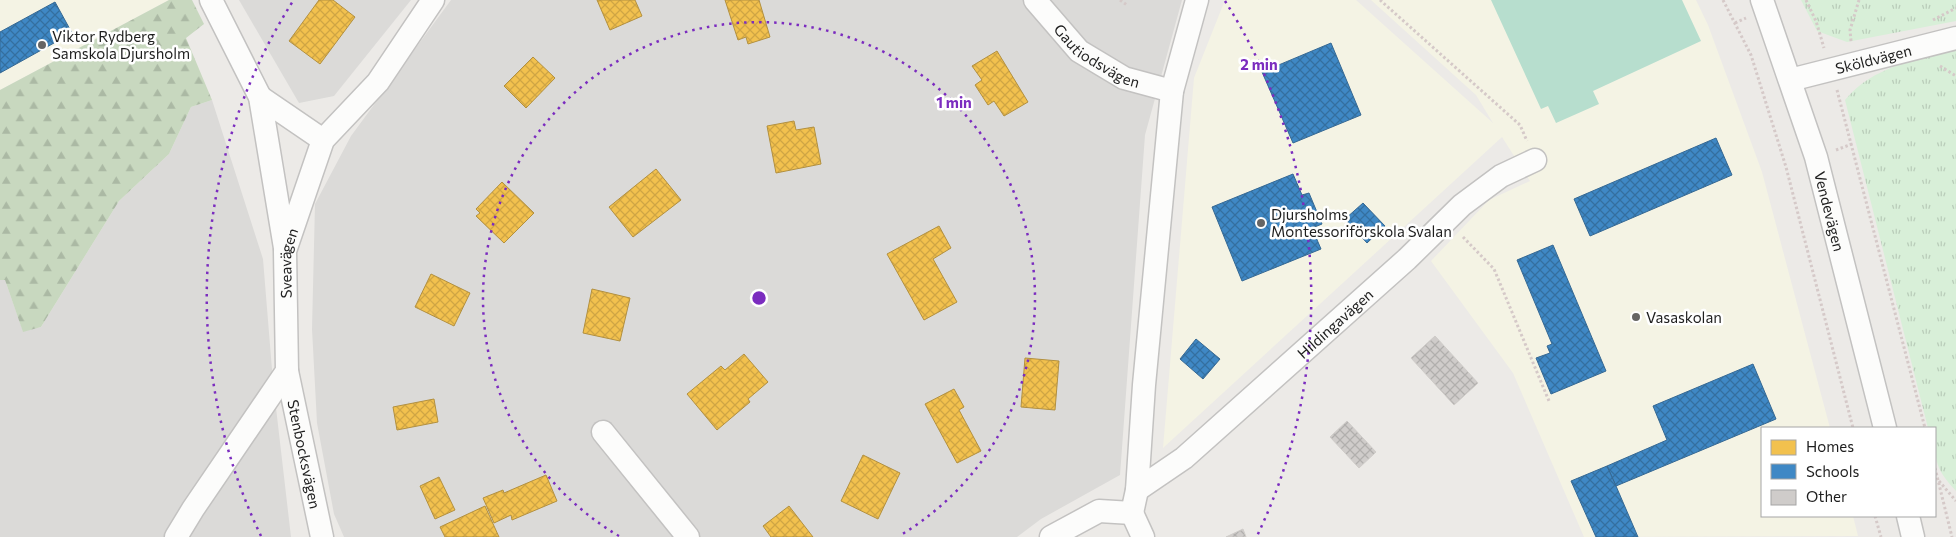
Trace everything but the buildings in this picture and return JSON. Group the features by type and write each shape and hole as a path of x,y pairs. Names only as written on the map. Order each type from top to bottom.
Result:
{"street":[{"path":"211,0 260,97 285,251"},
{"name":"Sveavägen","path":"288,372 285,251 324,140 378,82 433,0"},
{"name":"Gautiodsvägen","path":"1034,0 1079,51 1124,78 1172,90"},
{"path":"1143,537 1132,513 1137,490 1144,385 1172,90 1197,0"},
{"name":"Vendevägen","path":"1762,0 1816,157 1885,427"},
{"name":"Sköldvägen","path":"1790,80 1956,38"},
{"path":"260,97 324,140"},
{"name":"Hildingavägen","path":"1137,490 1184,458 1407,259 1462,205 1501,176 1535,160"},
{"path":"176,537 192,509 288,372"},
{"name":"Stenbocksvägen","path":"288,372 322,537"},
{"path":"603,432 688,537"},
{"path":"1051,537 1099,511 1132,513"},
{"path":"1908,517 1913,537"}],"path":[{"path":"1120,0 1127,5"},
{"path":"1380,0 1520,125 1535,160"},
{"path":"1723,0 1751,55 1786,167 1853,427"},
{"path":"1806,0 1816,21 1852,144 1925,427"},
{"path":"1852,42 1850,30 1858,0"},
{"path":"1446,220 1494,268 1549,401"},
{"path":"1936,474 1952,537"},
{"path":"1937,479 1956,501"},
{"path":"1875,517 1881,537"}],"shaded area":[{"name":"Viktor Rydberg Samskola Djursholm","path":"0,0 169,0 0,90"},
{"path":"239,0 411,0 334,96 299,103"},
{"path":"451,0 1182,0 1145,135 1120,475 1041,519 1017,537 344,537 334,514 317,423 312,329 315,204 351,136"},
{"name":"Vasaskolan","path":"1225,0 1356,0 1493,123 1476,95 1371,0 1696,0 1708,25 1762,172 1830,427 1761,427 1761,517 1853,517 1858,536 1584,537 1513,373 1431,261 1489,200 1530,181 1502,137 1163,448 1194,78"},
{"path":"212,100 263,259 273,382 291,537 0,537 0,280 5,280 23,331 41,327 119,201 169,154 191,107"}],"green space":[{"path":"169,0 192,0 204,24 186,38 212,100 191,107 169,154 119,201 41,327 23,332 5,280 0,280 0,90"},
{"path":"1491,0 1682,0 1701,41 1593,91 1599,104 1556,123 1548,106 1541,109"},
{"path":"1801,0 1956,0 1956,21 1847,42 1817,31"},
{"path":"1956,50 1956,491 1943,476 1937,463 1936,427 1928,427 1845,100 1856,88 1869,79 1911,61"}],"place":[{"name":"Viktor Rydberg Samskola Djursholm","path":"42,45"},
{"name":"Djursholms Montessoriförskola Svalan","path":"1261,223"},
{"name":"Vasaskolan","path":"1636,317"}]}
